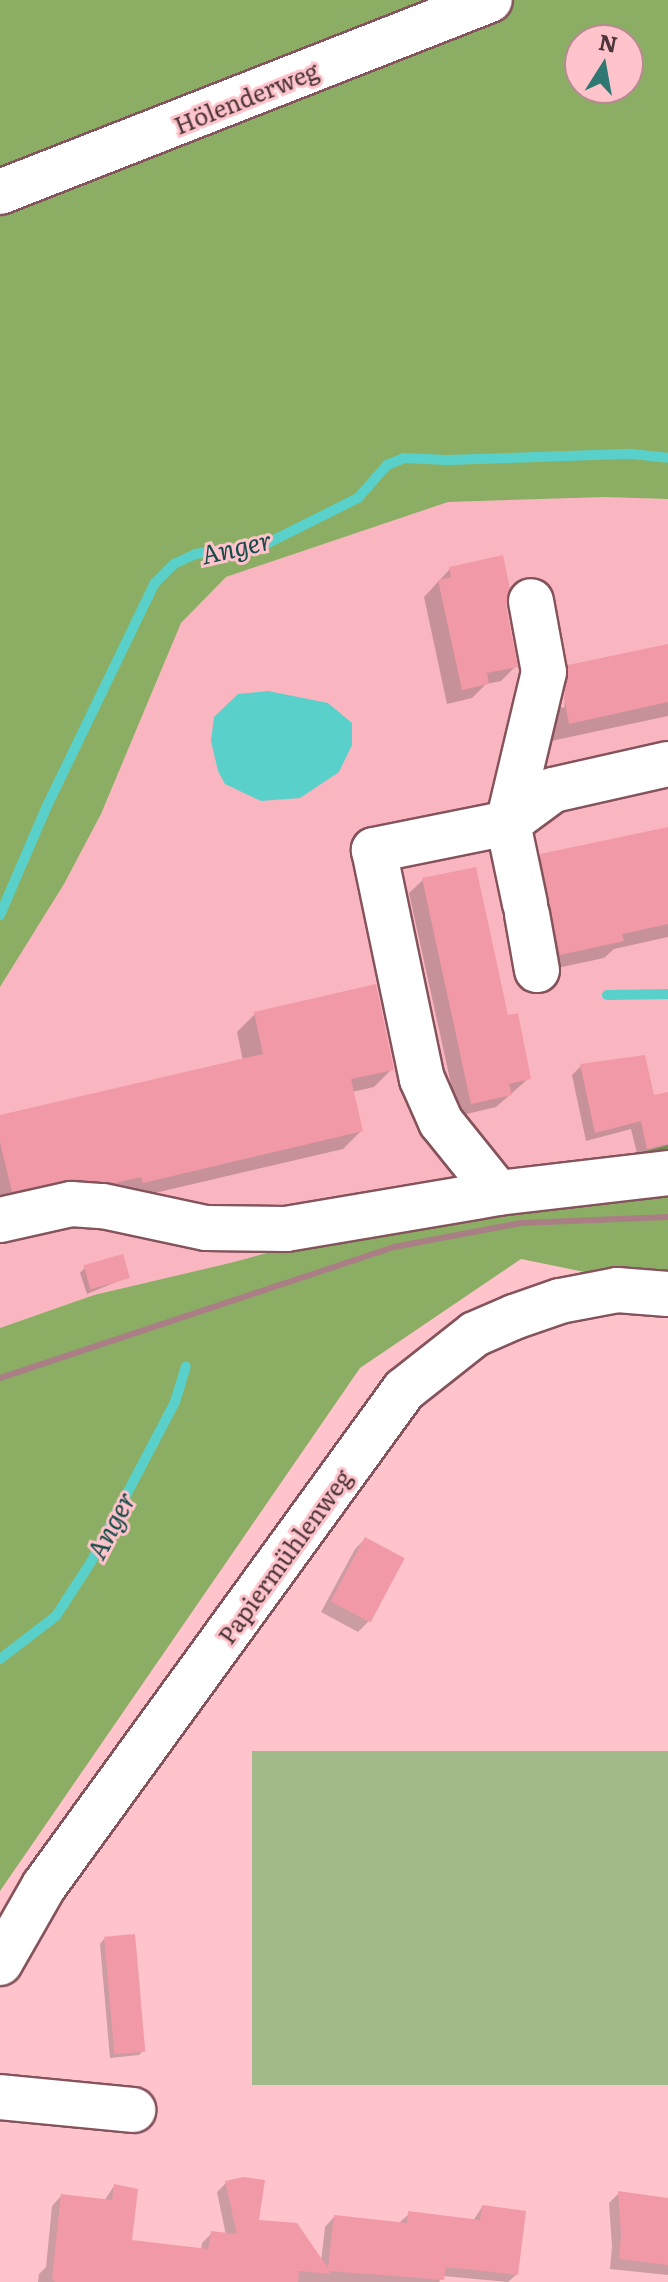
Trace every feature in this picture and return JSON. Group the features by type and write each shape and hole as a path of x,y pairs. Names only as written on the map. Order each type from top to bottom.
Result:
{"street":[{"name":"Hölenderweg","path":"0,192 490,0"},
{"path":"531,601 544,672 508,823 537,970"},
{"path":"498,1193 441,1122 422,1079 374,850 508,823 553,790 668,764"},
{"path":"0,1220 71,1204 103,1206 206,1228 286,1229 498,1193 668,1173"},
{"name":"Papiermühlenweg","path":"0,1963 44,1886 404,1390 475,1334 514,1317 560,1301 617,1290 668,1294"},
{"path":"0,2097 133,2110"}],"shaded area":[{"path":"605,497 668,499 668,1145 230,1263 94,1295 0,1328 0,987 64,884 101,814 181,623 226,577 448,502"}],"green space":[{"path":"0,0 668,0 668,499 605,497 448,502 226,577 181,623 101,814 64,884 0,987"},
{"path":"668,1145 668,1289 521,1259 360,1368 0,1891 0,1328 94,1295 230,1263"},
{"path":"252,1751 668,1751 668,2085 252,2085"}],"water":[{"path":"268,691 328,703 352,723 352,745 339,772 300,798 261,801 225,784 218,771 211,741 214,717 238,694"}],"building":[{"path":"503,555 510,589 506,606 518,667 487,673 489,684 462,690 438,580 451,577 449,567"},
{"path":"668,644 668,702 569,724 564,698 568,665"},
{"path":"668,827 668,924 622,934 624,941 560,955 540,854"},
{"path":"476,867 508,1015 518,1013 531,1079 509,1084 512,1095 471,1104 422,878"},
{"path":"376,984 394,1070 351,1079 363,1131 143,1183 141,1177 115,1183 72,1179 12,1192 0,1142 0,1115 263,1054 254,1012"},
{"path":"645,1055 654,1095 668,1092 668,1144 647,1149 641,1121 595,1133 580,1064"},
{"path":"123,1254 130,1278 90,1289 84,1265"},
{"path":"365,1537 405,1558 370,1623 331,1601"},
{"path":"135,1934 145,2052 114,2054 104,1937"},
{"path":"244,2177 265,2180 259,2220 297,2223 328,2268 334,2215 407,2223 408,2211 480,2220 482,2205 526,2211 518,2275 446,2267 444,2280 329,2271 331,2274 299,2271 298,2282 55,2282 52,2278 61,2194 112,2200 114,2184 138,2189 132,2240 208,2249 211,2231 237,2234 225,2181"},
{"path":"618,2191 668,2198 668,2265 619,2259"}],"waterway":[{"name":"Anger","path":"0,915 46,808 155,583 174,564 195,554 268,543 358,498 387,465 404,458 447,460 632,454 668,458"},
{"name":"Anger","path":"607,995 668,994"},
{"name":"Anger","path":"0,1659 56,1616 91,1562 175,1402 186,1367"}],"railway":[{"path":"0,1378 394,1247 521,1223 668,1217"}]}
